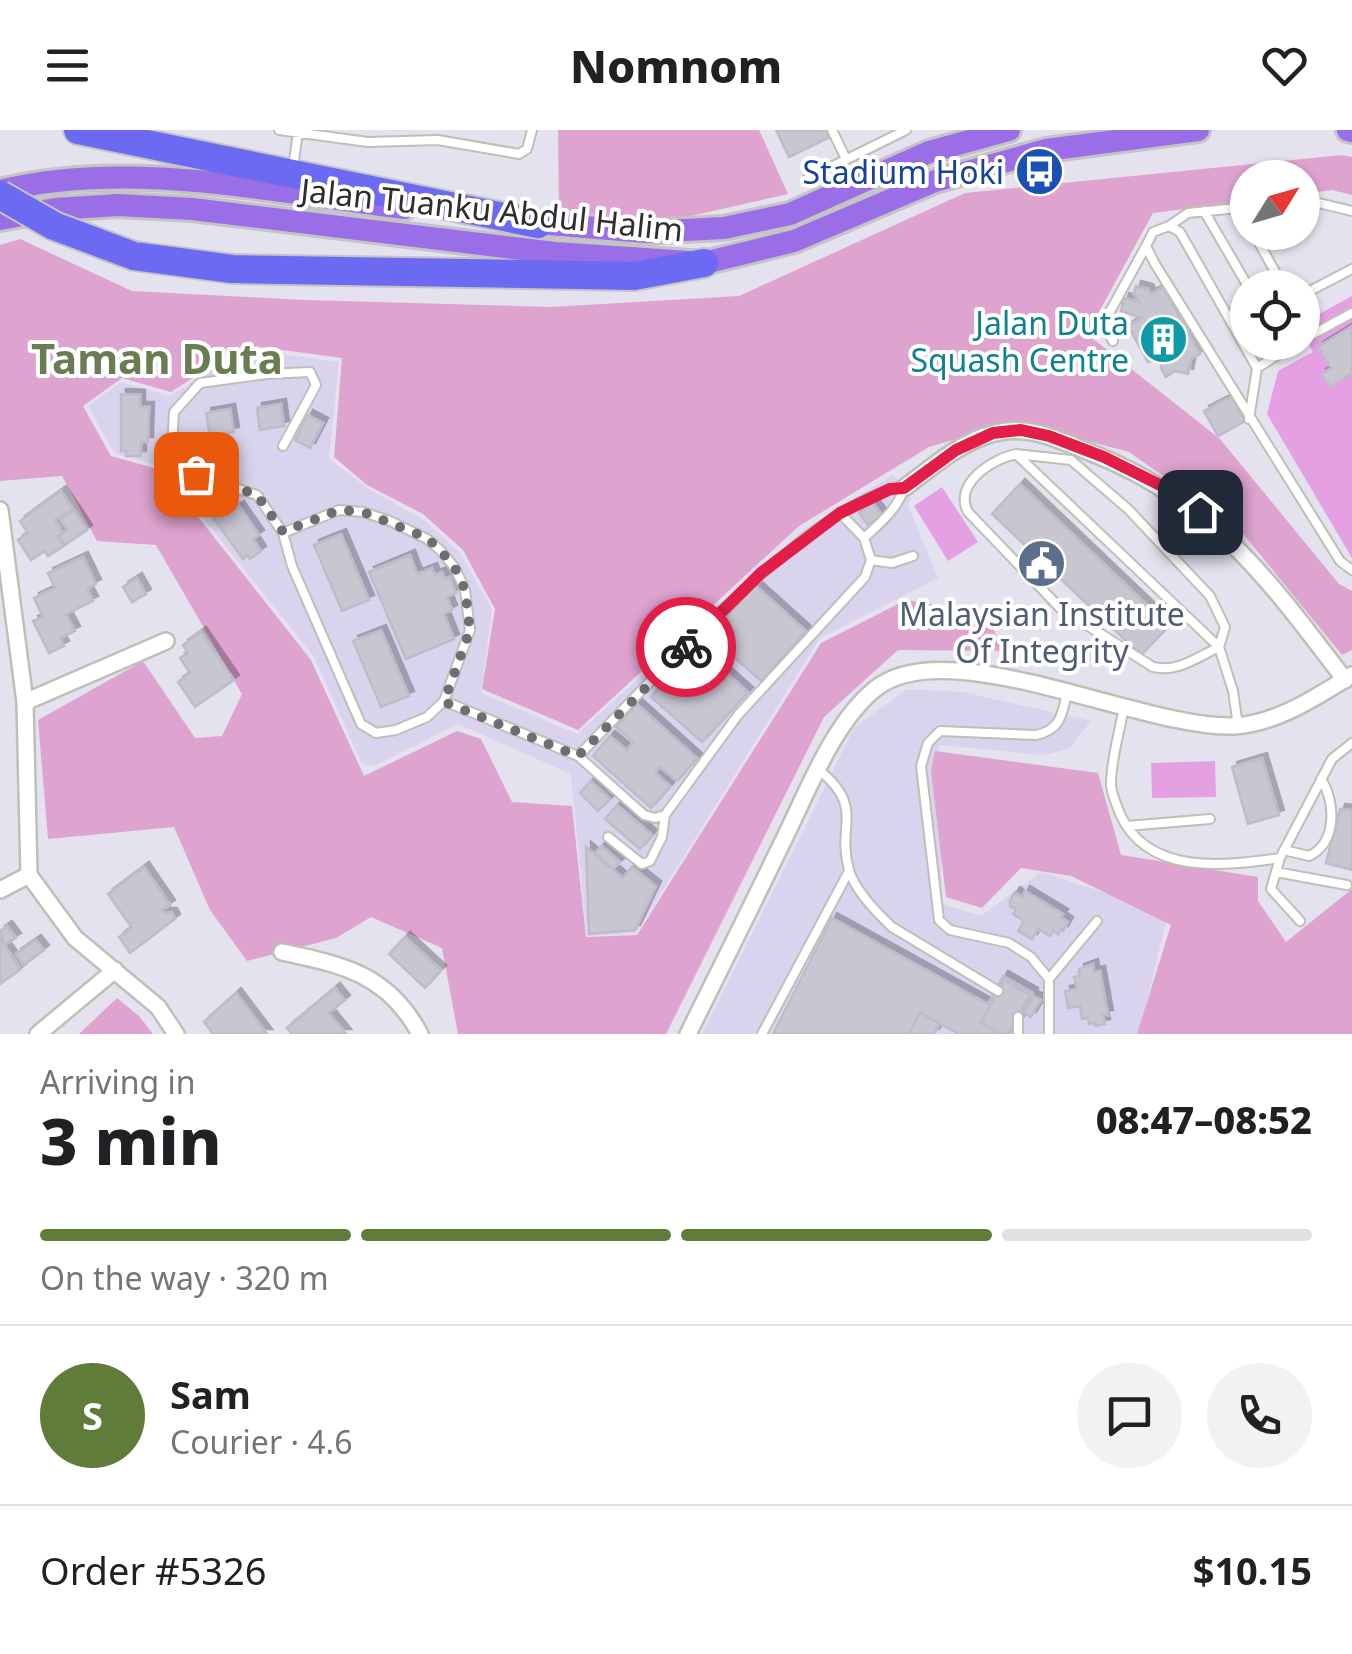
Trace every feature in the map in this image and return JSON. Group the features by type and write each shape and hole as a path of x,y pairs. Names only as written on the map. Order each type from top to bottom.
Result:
{"highway":[{"path":"78,130 538,224"},
{"path":"0,193 54,226 134,256 232,268 634,276 704,263"}],"main road":[{"path":"929,152 977,130"},
{"name":"Jalan Tuanku Abdul Halim","path":"0,193 41,182 112,177 538,224 646,232 724,228 790,214 929,152 1009,130"},
{"name":"Jalan Tuanku Abdul Halim","path":"0,220 54,208 118,205 192,209 555,253 704,263 794,241 935,181 1046,150 1198,130"}],"street":[{"path":"688,1034 818,769 877,686 894,677 953,668 1068,692 1170,720 1238,726 1277,716 1348,678 1233,542 1200,512 1162,486 1104,457 1049,436 1021,430 993,433 956,450 904,488"},
{"path":"0,510 25,702 29,875 75,938 158,1006 176,1034"},
{"path":"25,702 166,642"},
{"path":"0,890 29,875"},
{"path":"282,952 344,965 370,980 399,1003 420,1034"},
{"path":"38,1034 116,970"}],"lane":[{"path":"279,130 368,142 438,135 519,154 527,148 532,130"},
{"path":"832,130 846,160"},
{"path":"807,179 906,130"},
{"path":"292,176 298,132"},
{"path":"1320,204 1352,211"},
{"path":"1114,342 1105,327 1106,317 1153,232 1188,212 1230,208"},
{"path":"1204,211 1238,270"},
{"path":"1169,226 1180,232 1257,368 1249,419"},
{"path":"1146,246 1249,419 1340,561 1352,570"},
{"path":"1320,285 1352,269"},
{"path":"1320,330 1352,313"},
{"path":"1257,368 1270,360"},
{"path":"283,446 316,385 310,372 200,383 174,412 172,447 196,474 257,495 283,532 299,584 360,724 376,733 396,730 426,716 444,702 470,630 465,590 455,568 440,550 427,538 363,512 339,510 283,532"},
{"path":"1016,454 1219,647 1233,691 1238,726"},
{"path":"1016,454 1071,460 1128,508 1210,596 1225,627 1219,647 1164,670 1153,667 1060,608 964,504 984,466 1016,454"},
{"path":"578,756 761,573 840,513 890,489 904,488 890,513 864,538"},
{"path":"608,837 642,864 650,862 662,837 665,815 738,715 865,576 871,560 864,538 840,513"},
{"path":"871,560 892,563 913,556"},
{"path":"1049,1034 1049,978 1031,956 1009,943 950,930 939,920 921,766 928,742 940,731 1049,732 1060,723 1068,692"},
{"path":"444,702 578,756 644,815 665,815"},
{"path":"1124,706 1111,784 1127,826 1144,848 1182,861 1228,866 1282,854 1309,856 1319,852 1325,842 1333,808 1322,780"},
{"path":"1300,921 1271,889 1282,854 1332,759 1352,743"},
{"path":"762,1034 850,871 847,803 835,783 818,769"},
{"path":"1127,826 1210,819"},
{"path":"850,871 892,928 998,991"},
{"path":"1276,872 1347,885"},
{"path":"1049,978 1097,921"},
{"path":"1018,1017 1018,1034"}],"shaded area":[{"path":"558,130 759,130 788,194 664,222 559,211"},
{"path":"1352,157 1352,195 1320,192 1320,160 1292,160"},
{"path":"1230,166 1230,203 1153,213 1087,334 1220,439 1339,584 1352,591 1352,650 1342,655 1240,530 1129,452 1016,422 929,447 799,526 578,730 482,689 495,609 463,550 423,514 367,485 334,457 342,358 244,345 171,392 122,378 83,406 111,456 161,470 311,660 364,776 457,731 481,739 512,802 572,806 586,937 637,935 821,643 906,600 985,613 1004,651 898,650 824,717 666,1034 458,1034 442,948 371,917 336,938 247,961 210,910 174,827 48,839 38,720 143,661 195,738 222,736 242,694 156,545 97,541 62,476 0,481 0,245 20,239 132,291 551,307 739,296 965,193"},
{"path":"1352,296 1352,558 1267,414 1278,371 1298,360 1320,360 1320,314"},
{"path":"243,349 339,362 329,459 366,487 425,521 459,552 492,609 481,693 577,734 804,529 893,475 911,499 908,505 938,578 820,638 636,933 587,936 571,774 458,724 374,766 362,764 314,657 162,466 115,454 88,406 121,382 170,396"},
{"path":"942,487 978,542 948,561 914,506"},
{"path":"907,689 963,692 1091,721 1070,748 1044,755 939,745 942,904 981,916 1041,872 1168,913 1139,1034 702,1034 854,728"},
{"path":"935,751 1098,773 1121,855 1258,877 1258,901 1286,942 1352,889 1352,1034 1137,1034 1171,925 1071,876 1021,868 982,908 946,897 931,771"},
{"path":"1215,761 1216,797 1152,798 1151,763"},
{"path":"117,998 153,1034 79,1034"}],"building":[{"path":"776,130 826,130 830,137 789,157"},
{"name":"Jalan Duta Squash Centre","path":"1136,286 1151,294 1163,287 1200,354 1191,359 1188,374 1175,371 1166,377 1161,355 1148,362 1128,326 1142,318 1121,311 1124,298 1139,302 1134,293"},
{"path":"1352,326 1352,373 1330,387 1321,374 1331,368 1320,346"},
{"path":"121,394 140,395 140,407 149,407 148,442 141,442 141,456 126,456 126,451 121,451"},
{"path":"1231,397 1245,421 1218,436 1204,411"},
{"path":"281,404 284,426 260,430 257,408"},
{"path":"230,409 234,432 210,436 206,413"},
{"path":"308,415 323,423 310,448 295,440"},
{"path":"1020,484 1169,626 1141,655 992,514"},
{"path":"61,491 73,509 55,520 63,533 57,536 64,546 31,560 18,540 28,533 20,521"},
{"path":"225,501 232,511 239,506 259,535 253,539 261,551 250,559 247,555 243,559 209,512"},
{"path":"873,503 882,515 868,525 859,513"},
{"path":"74,510 87,530 65,545 59,536 68,530 60,519"},
{"path":"341,534 369,600 342,611 314,545"},
{"path":"410,555 417,574 432,568 435,575 442,572 445,579 450,577 456,593 447,597 452,610 444,614 454,639 406,659 369,572"},
{"path":"83,557 96,584 87,589 93,601 66,614 75,631 60,638 64,646 49,653 33,621 43,617 34,598 55,588 48,573"},
{"path":"137,578 146,594 132,602 123,587"},
{"path":"755,585 806,631 761,681 710,636"},
{"path":"381,630 409,696 381,707 353,641"},
{"path":"201,632 234,680 195,707 178,682 190,673 180,658 188,653 183,645"},
{"path":"696,646 748,692 702,742 651,697"},
{"path":"637,704 697,758 677,781 660,767 655,773 670,786 651,808 593,756 610,736 627,750 633,742 616,727"},
{"path":"1262,758 1279,815 1248,824 1232,767"},
{"path":"591,781 610,799 598,811 580,793"},
{"path":"617,805 652,835 640,849 605,819"},
{"path":"1340,809 1352,810 1352,870 1326,863"},
{"path":"602,846 620,862 613,869 595,853"},
{"path":"586,847 623,878 632,867 656,886 635,930 589,934"},
{"path":"144,867 170,905 162,910 172,913 175,919 130,953 119,937 132,928 108,894"},
{"path":"1025,891 1063,914 1061,917 1068,922 1063,931 1053,931 1050,936 1038,929 1032,939 1018,931 1024,921 1013,914 1016,910 1010,906 1010,900 1015,892 1022,897"},
{"path":"832,918 988,1004 1003,976 1033,993 1012,1034 959,1034 920,1013 909,1034 773,1034"},
{"path":"7,926 16,938 4,945 0,931"},
{"path":"405,937 441,970 425,988 389,954"},
{"path":"0,939 21,969 0,984"},
{"path":"36,940 44,950 24,965 16,954"},
{"path":"1093,964 1094,972 1100,971 1108,1015 1103,1015 1105,1024 1095,1026 1089,1024 1088,1018 1082,1019 1080,1006 1068,1008 1065,991 1077,989 1074,977 1080,976 1079,969"},
{"path":"1004,980 1030,995 1008,1034 981,1023"},
{"path":"335,988 345,1000 329,1013 346,1034 292,1034 287,1028"},
{"path":"236,993 267,1034 213,1034 204,1022"},
{"path":"1033,996 1041,1000 1031,1017 1024,1013"},
{"path":"920,1013 940,1023 934,1034 909,1034"}],"way so far":[{"path":"196,474 257,495 283,532 339,510 363,512 427,538 455,568 465,590 470,630 444,702 578,756 686,647"}],"place":[{"name":"Stadium Hoki","path":"1039,171"},
{"name":"Jalan Duta Squash Centre","path":"1164,340"},
{"name":"Malaysian Institute Of Integrity","path":"1042,563"}],"district":[{"name":"Taman Duta","path":"157,357"}],"route":[{"path":"686,647 761,573 840,513 890,489 904,488 956,450 993,433 1021,430 1049,436 1104,457 1162,486 1200,512"}]}
